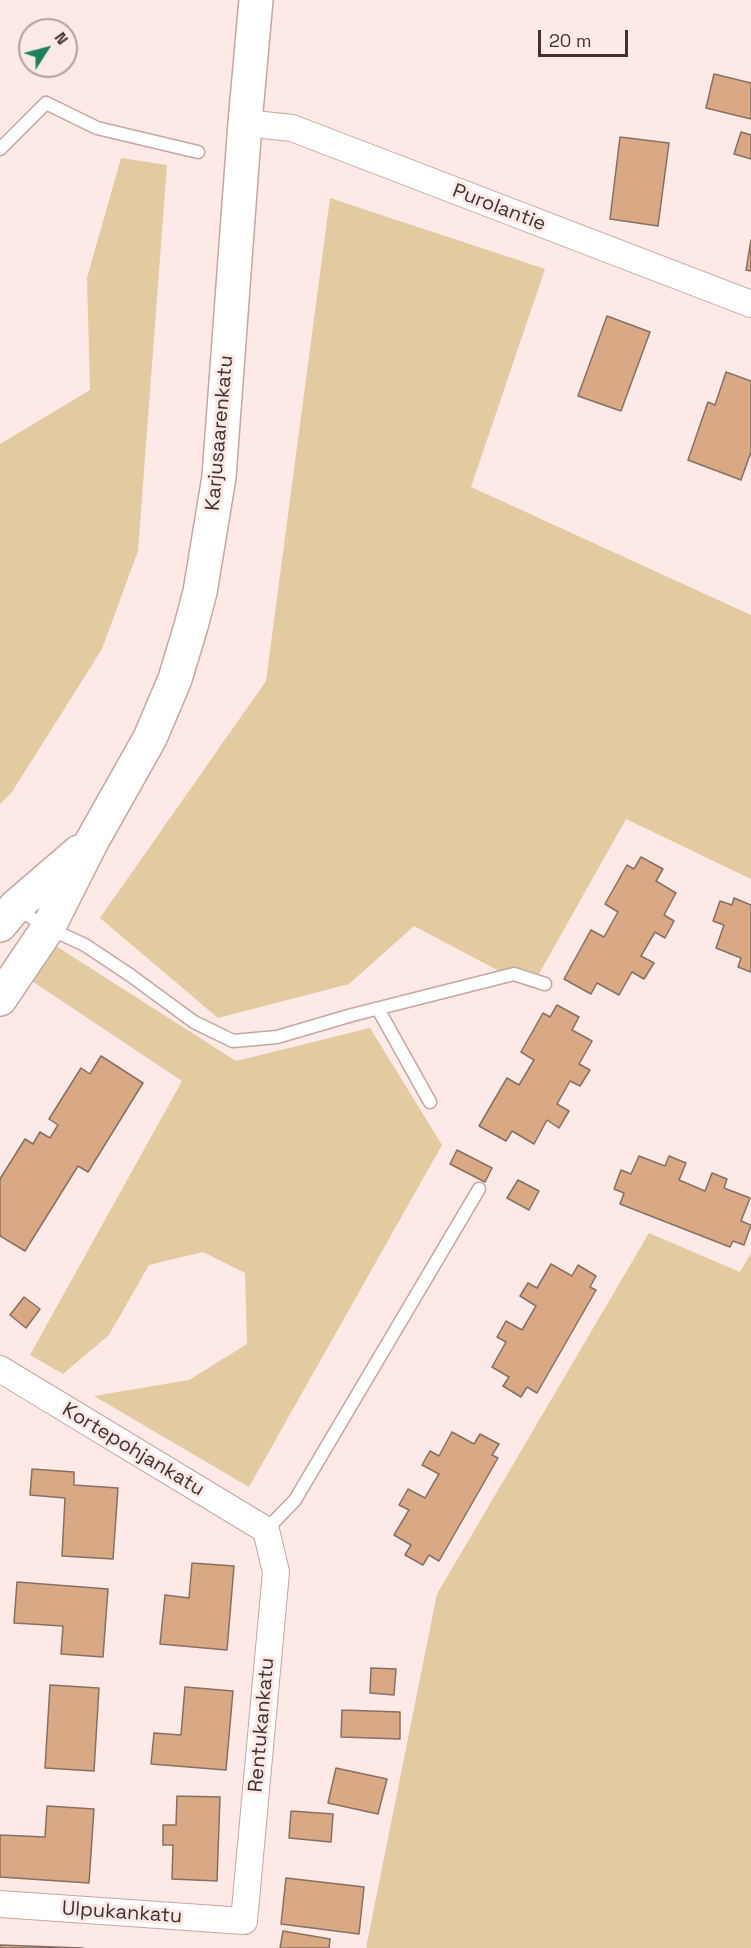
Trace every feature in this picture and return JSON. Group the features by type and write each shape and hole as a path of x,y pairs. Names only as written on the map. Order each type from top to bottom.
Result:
{"street":[{"name":"Karjusaarenkatu","path":"0,999 48,928 92,841 150,738 175,679 200,592 219,477 256,0"},
{"name":"Purolantie","path":"245,123 292,128 751,304"},
{"name":"Karjusaarenkatu","path":"8,916 92,841"},
{"name":"Kortepohjankatu","path":"0,1369 266,1530"},
{"name":"Rentukankatu","path":"244,1921 276,1572 266,1530"},
{"name":"Ulpukankatu","path":"0,1904 244,1921"}],"lane":[{"path":"0,149 46,103 97,128 198,152"},
{"path":"8,916 48,928 85,945 194,1022 233,1041 277,1037 514,974 545,984"},
{"path":"378,1009 429,1102"},
{"path":"266,1530 295,1500 479,1189"}],"shaded area":[{"path":"121,158 167,165 138,551 102,649 12,792 0,804 0,444 90,390 87,278"},
{"path":"330,198 545,269 471,487 751,615 751,879 626,819 531,988 414,926 349,984 218,1018 100,918 266,681"},
{"path":"56,946 236,1061 370,1028 442,1145 249,1487 94,1396 189,1380 247,1344 245,1273 203,1252 149,1265 109,1335 63,1374 30,1355 182,1081 32,981"},
{"path":"649,1233 740,1272 751,1253 751,1948 366,1948 437,1594"}],"building":[{"path":"714,74 751,83 751,119 706,108"},
{"path":"741,132 751,135 751,159 734,154"},
{"path":"620,137 669,143 658,226 610,219"},
{"path":"751,240 751,271 746,270"},
{"path":"607,316 650,332 621,411 578,396"},
{"path":"726,372 751,381 751,452 741,480 688,460 708,402 715,405"},
{"path":"641,857 663,869 656,881 676,893 664,915 674,921 665,938 655,932 641,956 654,963 644,979 632,972 619,995 597,983 591,994 564,979 591,930 604,937 618,912 605,904 627,865 634,869"},
{"path":"734,898 751,905 751,972 738,967 741,958 716,948 724,925 713,921 720,901 732,905"},
{"path":"557,1005 579,1017 572,1030 592,1041 579,1064 590,1070 580,1086 570,1081 557,1104 569,1111 559,1128 547,1120 534,1144 512,1131 506,1141 479,1126 507,1078 519,1085 534,1060 521,1052 543,1013 550,1017"},
{"path":"101,1056 143,1083 88,1172 78,1166 25,1251 0,1236 0,1179 25,1139 33,1144 40,1132 50,1138 58,1125 49,1119 81,1068 90,1074"},
{"path":"457,1150 492,1168 485,1182 450,1164"},
{"path":"639,1156 665,1166 669,1156 686,1163 679,1180 705,1191 712,1173 727,1179 724,1188 750,1198 741,1221 751,1225 744,1245 733,1241 730,1247 620,1204 624,1193 614,1189 621,1170 631,1174"},
{"path":"518,1180 539,1191 529,1210 507,1198"},
{"path":"551,1264 572,1276 578,1265 596,1276 590,1287 596,1290 537,1393 527,1387 521,1397 503,1386 509,1377 492,1367 506,1342 497,1337 506,1321 522,1330 536,1306 520,1296 528,1283 537,1288"},
{"path":"24,1297 40,1309 26,1328 10,1315"},
{"path":"452,1432 474,1444 480,1434 499,1444 492,1455 498,1458 439,1561 429,1555 423,1565 405,1555 411,1545 394,1535 409,1510 399,1505 408,1489 425,1498 439,1474 422,1465 430,1451 439,1456"},
{"path":"32,1469 74,1472 74,1485 118,1488 113,1559 62,1556 65,1498 30,1495"},
{"path":"192,1563 234,1566 227,1650 160,1644 165,1595 189,1598"},
{"path":"17,1582 108,1589 103,1657 61,1654 63,1626 14,1623"},
{"path":"371,1668 396,1669 394,1695 370,1693"},
{"path":"50,1685 99,1688 94,1771 45,1768"},
{"path":"185,1687 233,1691 226,1770 151,1764 154,1733 181,1735"},
{"path":"342,1710 400,1712 400,1739 341,1737"},
{"path":"336,1768 387,1779 378,1814 328,1803"},
{"path":"177,1796 220,1797 217,1881 172,1879 173,1845 163,1845 163,1825 176,1825"},
{"path":"47,1806 94,1809 89,1883 0,1877 0,1835 45,1837"},
{"path":"291,1811 333,1814 331,1842 289,1838"},
{"path":"286,1878 364,1887 359,1934 281,1924"},
{"path":"283,1931 330,1939 329,1948 280,1948"},
{"path":"0,1945 83,1948 0,1948"}]}
